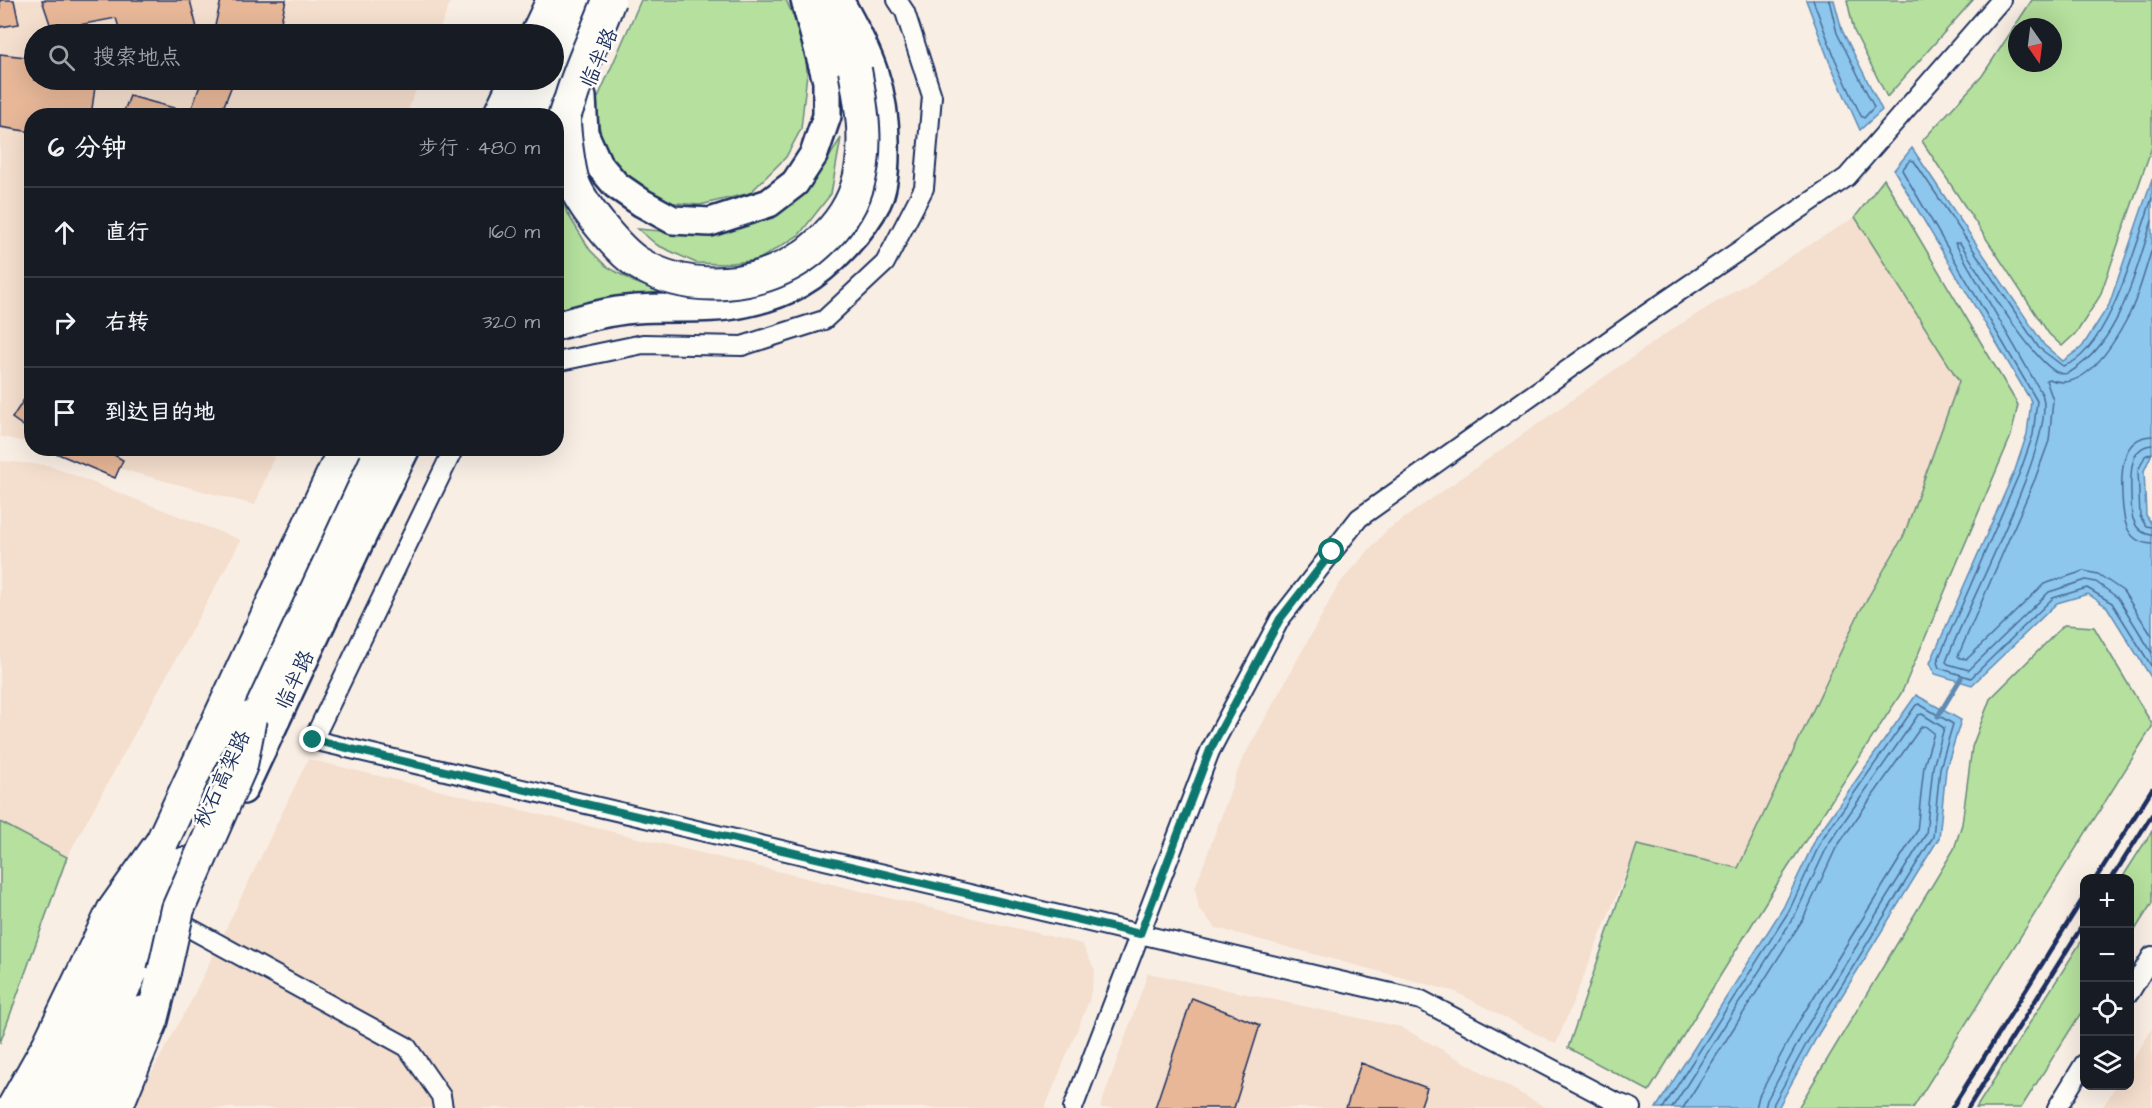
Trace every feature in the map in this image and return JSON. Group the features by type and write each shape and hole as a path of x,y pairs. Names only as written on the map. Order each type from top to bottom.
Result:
{"highway":[{"path":"542,24 553,0"},
{"path":"564,40 582,0"},
{"path":"609,0 575,84 564,118 573,183 592,215 617,246 638,263 665,276 696,283 725,284 759,277 794,263 821,242 843,217 857,187 864,147 864,114 855,70 843,41 820,0"},
{"path":"503,108 511,90"},
{"path":"533,108 541,90"},
{"name":"秋石高架路","path":"40,1108 341,456"},
{"name":"秋石高架路","path":"67,1108 371,456"},
{"path":"116,1108 152,1020 178,909 241,765 250,718"},
{"path":"13,1108 49,1044 113,911 162,842"}],"main road":[{"path":"533,24 546,0"},
{"name":"临半路","path":"564,132 582,97 624,0"},
{"path":"582,97 584,133 598,164 616,185 642,204 673,220 710,222 769,203 795,183 802,173 814,154 826,116 827,81 805,0"},
{"path":"564,324 598,313 637,309 707,308 743,303 785,292 812,277 837,255 859,230 878,201 885,168 886,135 880,89 862,40 839,0"},
{"path":"487,108 497,90"},
{"path":"49,1108 148,887 327,456"},
{"name":"临半路","path":"93,1108 184,925 245,785 402,456"},
{"path":"358,545 417,456"}],"street":[{"path":"564,360 643,344 742,346 824,320 885,262 924,188 932,96 905,12 897,0"},
{"path":"1073,1108 1215,740 1280,619 1359,518 1639,319 1847,177 2001,0"},
{"path":"450,456 313,740 1421,1000 1613,1101 1632,1108"},
{"path":"184,925 407,1047 441,1096 443,1108"},
{"path":"2134,985 2152,956"},
{"path":"2057,1108 2080,1072"}],"shaded area":[{"path":"0,0 451,0 442,24 24,24 24,90 416,90 409,108 24,108 24,442 0,436"},
{"path":"1855,217 1959,380 1904,535 1738,868 1637,845 1556,1044 1456,992 1216,928 1199,909 1195,888 1241,762 1339,584 1386,531 1671,330"},
{"path":"72,456 274,456 255,505"},
{"path":"0,461 47,465 241,540 67,857 0,822"},
{"path":"308,759 1082,944 1095,970 1089,1001 1045,1108 132,1108 190,1003"},
{"path":"1148,973 1401,1027 1547,1108 1100,1108"},
{"path":"2152,1029 2152,1108 2102,1108 2113,1090 2134,1090 2134,1058"}],"green space":[{"path":"641,0 786,0 805,42 807,73 801,129 786,157 750,193 700,205 664,202 635,186 612,163 602,140 595,104"},
{"path":"1847,0 1973,0 1887,97 1854,31"},
{"path":"2032,0 2152,0 2152,147 2100,296 2077,332 2062,346 2049,334 1922,141 1982,76 2008,36 2008,72 2062,72 2062,18 2020,18"},
{"path":"841,138 831,194 799,235 758,260 723,264 696,263 657,245 638,229 686,232 731,229 772,215 792,202 810,185"},
{"path":"1884,179 2018,405 2011,436 1902,692 1772,892 1649,1091 1568,1048 1637,845 1738,868 1859,613 1904,535 1959,381 1855,217"},
{"path":"564,202 566,211 590,250 606,266 634,282 676,296 571,306 564,309"},
{"path":"2064,625 2094,627 2152,727 1913,1108 1798,1108 1954,849 1962,824 1972,747 1990,699"},
{"path":"0,822 67,857 0,1043"},
{"path":"2152,831 2152,903 2134,932 2134,874 2125,874"},
{"path":"2080,943 2080,1014 2021,1108 1976,1108"}],"water":[{"path":"1806,0 1834,0 1842,30 1882,110 1860,130 1829,61"},
{"path":"1912,148 2044,345 2063,361 2082,347 2109,305 2152,179 2152,453 2144,471 2146,515 2152,525 2152,679 2107,607 2088,594 2057,603 1972,685 1935,674 1930,663 2015,470 2027,434 2031,401 1894,170"},
{"path":"1916,695 1961,720 1946,769 1939,838 1819,1033 1778,1108 1656,1108 1783,908 1817,836"}],"building":[{"path":"0,0 14,0 19,24 0,27"},
{"path":"42,0 190,0 196,24 118,24 116,18 84,24 50,24"},
{"path":"221,0 286,0 280,24 215,24"},
{"path":"0,54 24,57 24,90 95,90 92,108 24,108 24,131 0,127"},
{"path":"198,90 230,90 223,108 192,108"},
{"path":"130,96 174,108 125,108"},
{"path":"24,399 24,426 12,418"},
{"path":"63,456 116,456 123,460 115,478"},
{"path":"1192,998 1260,1025 1234,1108 1155,1108"},
{"path":"1361,1063 1427,1088 1420,1108 1346,1108"}],"waterway":[{"path":"1938,716 1961,678"}],"railway":[{"path":"2099,874 2152,789"},
{"path":"2115,874 2152,815"},
{"path":"1952,1108 2080,903"},
{"path":"1968,1108 2081,928"}],"route":[{"path":"313,740 1140,934 1210,750 1280,619 1332,552"}]}
